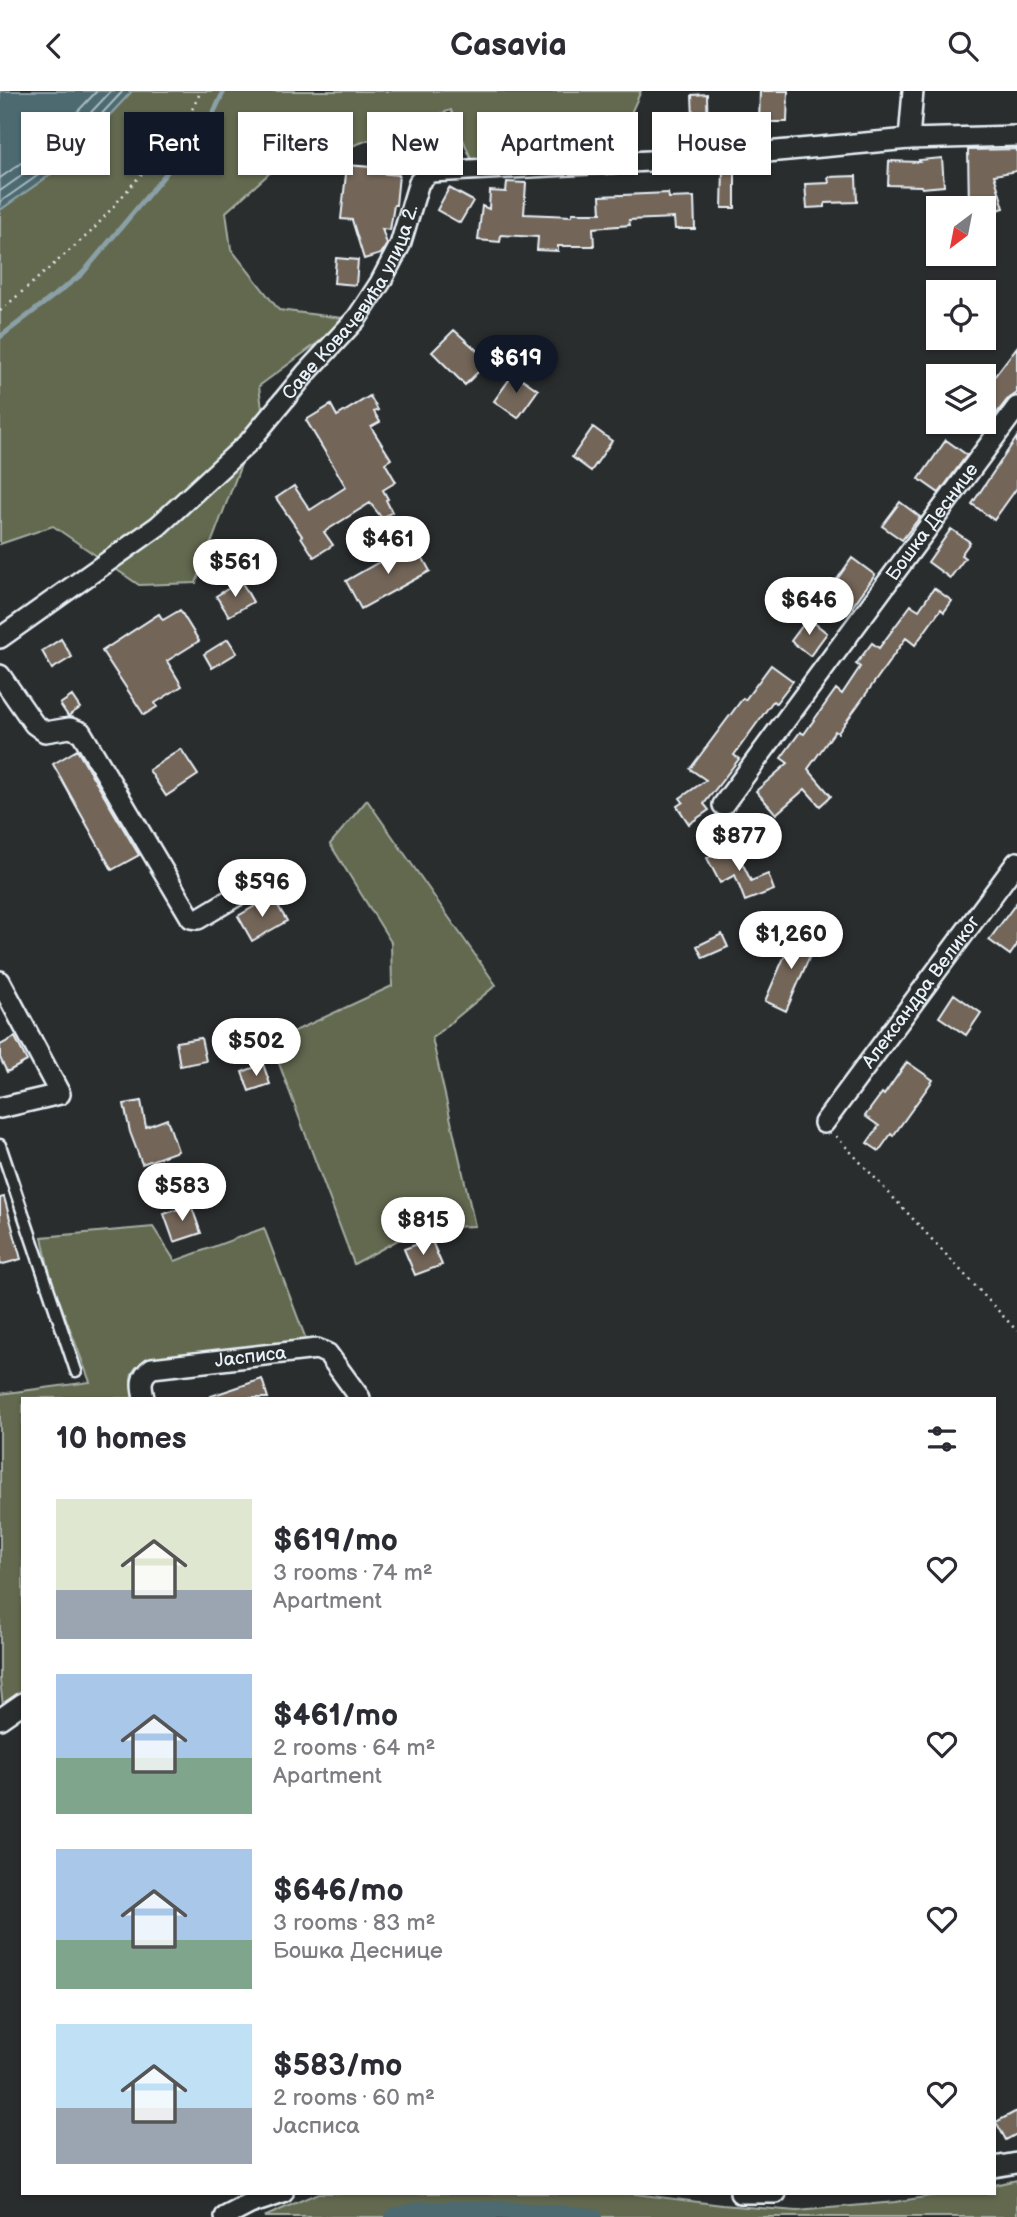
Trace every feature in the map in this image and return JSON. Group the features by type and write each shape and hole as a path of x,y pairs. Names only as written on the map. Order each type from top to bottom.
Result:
{"street":[{"path":"909,139 913,91"},
{"name":"Саве Ковачевића улица 2.","path":"0,638 158,526 250,441 306,373 357,318 400,245 419,182 430,172 689,159 909,139 1017,136"},
{"name":"Бошка Деснице","path":"723,805 1017,407"},
{"path":"0,675 34,724 45,732 70,728 81,733 191,918 198,919 253,886"},
{"name":"Александра Великог","path":"824,1123 1017,862"},
{"path":"0,981 60,1094 0,1108"},
{"name":"Јасписа","path":"144,1397 142,1381 147,1371 152,1368 317,1349 328,1354 359,1397"},
{"path":"0,1719 21,1704"},
{"path":"996,2167 1017,2163"},
{"path":"225,2217 250,2204 278,2195"}],"lane":[{"path":"0,1145 76,1371"}],"path":[{"path":"0,311 92,231 186,124 201,91"},
{"path":"824,1123 1017,1331"}],"green space":[{"path":"132,91 641,91 632,112 477,112 476,171 463,139 463,112 367,112 367,141 353,146 353,112 238,112 238,175 268,175 226,212 231,249 279,310 350,319 259,386 264,424 250,441 196,583 139,585 53,526 0,544 0,210 50,175 110,175 110,115"},
{"path":"367,800 496,985 432,1038 475,1226 420,1228 354,1264 271,1042 392,986 391,942 330,844"},
{"path":"153,1227 175,1261 264,1228 307,1342 141,1364 132,1375 133,1397 21,1397 21,1696 3,1706 0,1681 0,1394 90,1382 50,1276 42,1237"},
{"path":"1017,2180 1017,2217 264,2217 314,2195 644,2195 797,2211 895,2202 936,2195 996,2195 996,2185"}],"water":[{"path":"0,91 132,91 110,115 110,112 21,112 21,175 50,175 0,210"}],"building":[{"path":"760,91 788,91 787,122 771,122 771,112 759,112"},
{"path":"707,94 707,112 693,112 692,95"},
{"path":"1017,149 1017,171 994,175 1004,208 996,210 996,196 969,196 968,150"},
{"path":"942,158 944,186 922,188 888,185 889,161 920,162 919,160"},
{"path":"353,166 367,167 367,175 399,175 390,230 382,229 387,244 381,254 364,259 352,220 341,219 346,175 353,175"},
{"path":"723,175 735,175 735,208 722,208"},
{"path":"856,176 857,202 825,203 825,207 807,208 805,184 829,183 828,177"},
{"path":"507,182 526,183 524,214 572,216 572,213 601,213 600,196 668,193 669,198 694,197 695,229 675,229 674,218 629,220 630,225 593,228 594,246 558,246 558,251 537,250 538,237 501,235 500,242 478,240 482,206 489,209 490,191 506,192"},
{"path":"449,188 473,201 460,223 437,210"},
{"path":"336,258 358,260 356,285 334,283"},
{"path":"454,330 489,361 465,385 432,352"},
{"path":"1017,347 1017,393 1007,400 996,414 996,374"},
{"path":"514,373 538,390 518,418 494,401"},
{"path":"370,396 378,410 374,412 380,422 371,427 391,459 385,463 396,482 383,490 392,512 382,518 370,503 324,532 333,545 314,557 276,498 294,486 310,510 346,487 306,420 331,405 337,416"},
{"path":"593,427 612,441 591,471 572,457"},
{"path":"1017,437 1017,488 994,520 972,504"},
{"path":"946,440 967,455 939,493 919,479"},
{"path":"900,502 920,517 902,540 882,526"},
{"path":"951,529 970,542 961,555 965,558 950,578 928,562"},
{"path":"414,542 430,571 361,609 346,581"},
{"path":"852,558 875,575 847,614 824,598"},
{"path":"241,581 253,602 229,616 216,596"},
{"path":"934,588 952,601 944,612 941,609 915,645 906,638 838,733 835,731 808,769 831,796 820,806 805,789 776,814 756,791 788,763 781,758 800,732 804,734 836,689 842,694 860,667 856,664 872,643 879,648 911,605 919,610"},
{"path":"180,610 199,641 167,661 182,686 155,703 157,707 144,715 102,651 159,614 163,620"},
{"path":"808,618 827,633 810,656 791,641"},
{"path":"61,639 72,657 52,669 42,651"},
{"path":"228,639 237,653 212,668 204,654"},
{"path":"771,665 793,681 776,703 773,701 734,755 739,759 704,804 709,810 689,824 677,806 683,802 680,798 706,780 690,769"},
{"path":"72,696 80,708 68,716 60,704"},
{"path":"181,749 198,775 166,796 149,770"},
{"path":"77,750 139,855 112,870 53,764"},
{"path":"733,844 751,881 768,874 774,890 745,901 735,875 720,883 707,858"},
{"path":"272,896 287,921 252,941 238,916"},
{"path":"1017,902 1017,945 1010,955 989,940"},
{"path":"795,932 816,942 786,1011 765,1001"},
{"path":"722,934 728,947 703,958 697,946"},
{"path":"954,994 981,1013 966,1035 939,1017"},
{"path":"15,1037 27,1061 7,1072 0,1058 0,1045"},
{"path":"201,1038 206,1061 180,1066 176,1042"},
{"path":"907,1062 933,1080 879,1151 867,1143 879,1126 865,1116 882,1093 884,1095"},
{"path":"263,1064 270,1084 249,1091 242,1072"},
{"path":"141,1101 146,1127 167,1119 178,1151 142,1164 130,1132 124,1104"},
{"path":"4,1197 21,1259 0,1265 0,1198"},
{"path":"191,1205 201,1233 174,1242 164,1214"},
{"path":"431,1239 442,1265 415,1275 404,1249"},
{"path":"262,1379 268,1397 212,1397"},
{"path":"1017,2111 1017,2134 1006,2140 996,2122"}],"waterway":[{"path":"0,337 82,274 209,122 224,91"},
{"path":"394,2217 423,2210 498,2210 593,2217"}]}
